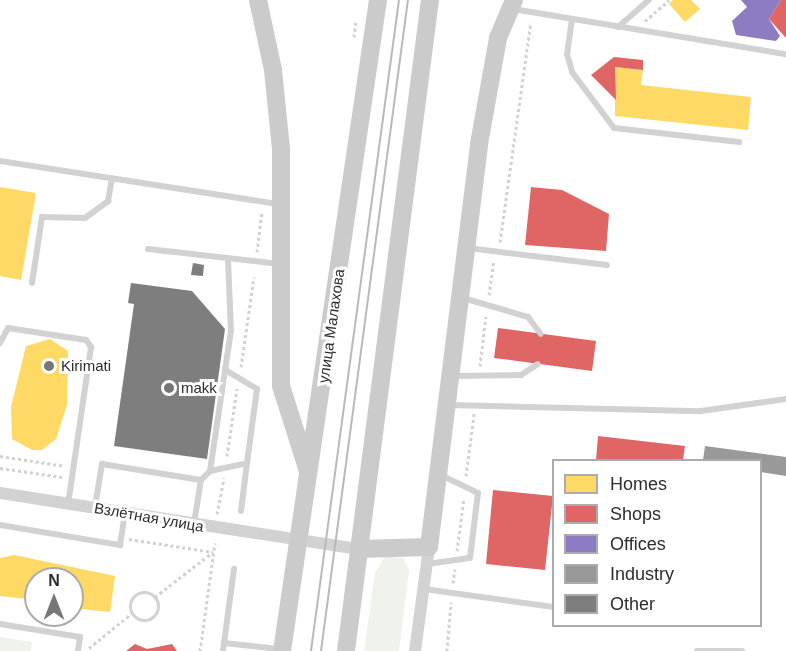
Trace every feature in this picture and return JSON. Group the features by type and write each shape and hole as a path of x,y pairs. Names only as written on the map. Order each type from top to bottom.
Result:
{"main road":[{"path":"258,0 273,70 284,205 281,386 309,473"},
{"name":"улица Малахова","path":"282,650 378,0"},
{"path":"346,651 430,0"},
{"path":"359,549 428,556 490,75 512,4"}],"street":[{"name":"Взлётная улица","path":"0,493 298,542 359,549"},
{"path":"415,651 428,556"}],"lane":[{"path":"618,27 648,0"},
{"path":"512,4 532,12 786,54"},
{"path":"572,19 567,54 572,72 614,128 739,142"},
{"path":"0,161 284,205"},
{"path":"32,283 42,217 85,218 108,201 112,178"},
{"path":"467,248 607,265"},
{"path":"148,249 228,260 282,264"},
{"path":"210,471 231,331 228,260"},
{"path":"461,297 528,317 541,334"},
{"path":"0,343 8,328 86,340 91,347 68,504"},
{"path":"452,376 521,375 538,364"},
{"path":"225,370 239,375 256,389 241,511"},
{"path":"448,405 701,411 786,399"},
{"path":"194,525 201,480 210,471 248,463"},
{"path":"94,508 102,464 201,480"},
{"path":"428,556 456,560 470,558 478,493 440,474"},
{"path":"0,525 120,545 125,513"},
{"path":"223,651 234,568"},
{"path":"423,589 552,607"},
{"path":"0,624 80,637 78,649"},
{"path":"224,643 282,650"},
{"path":"696,651 742,651"}],"path":[{"path":"659,0 663,5"},
{"path":"635,30 669,0"},
{"path":"479,376 487,305 498,252 532,12"},
{"path":"256,254 263,202"},
{"path":"219,514 254,277"},
{"path":"447,651 452,593 476,406"},
{"path":"0,468 64,478 66,467"},
{"path":"121,538 213,552"},
{"path":"200,651 214,543"},
{"path":"154,597 213,552"},
{"path":"78,649 88,649 132,613 134,597 142,592 154,597 158,605 152,617 139,619 132,613"}],"shaded area":[{"path":"385,556 403,558 409,570 399,651 364,651 375,573"},
{"path":"0,637 32,642 31,651 0,651"}],"building: Homes":[{"path":"673,0 691,0 700,9 685,22 669,4"},
{"path":"615,67 643,70 641,85 751,97 748,130 615,116"},
{"path":"0,187 36,193 21,280 0,276"},
{"path":"50,339 68,351 67,405 56,439 42,450 32,450 12,439 11,407 26,346"},
{"path":"14,555 72,567 24,567 24,599 0,596 0,558"},
{"path":"84,570 115,576 110,612 84,609"}],"building: Shops":[{"path":"781,0 786,0 786,38 769,19"},
{"path":"614,57 643,60 643,70 615,67 616,100 591,75"},
{"path":"531,187 562,190 609,214 606,251 525,245"},
{"path":"498,328 596,341 592,371 494,358"},
{"path":"598,436 685,446 683,459 596,459"},
{"path":"493,490 552,496 545,570 486,564"},
{"path":"135,644 147,649 172,644 177,651 126,651"}],"building: Offices":[{"path":"741,0 781,0 769,19 780,36 776,41 736,35 732,21 747,7"}],"building: Industry":[{"path":"705,446 786,457 786,476 762,472 762,459 703,459"}],"building: Other":[{"path":"193,263 204,265 203,276 191,275"},
{"name":"makk","path":"131,283 192,291 225,329 207,459 114,446 134,304 128,303"}],"tram line":[{"path":"311,651 399,0"},
{"path":"321,651 408,0"}],"place":[{"name":"Kirimati","path":"49,366"},
{"name":"makk","path":"169,388"}]}
